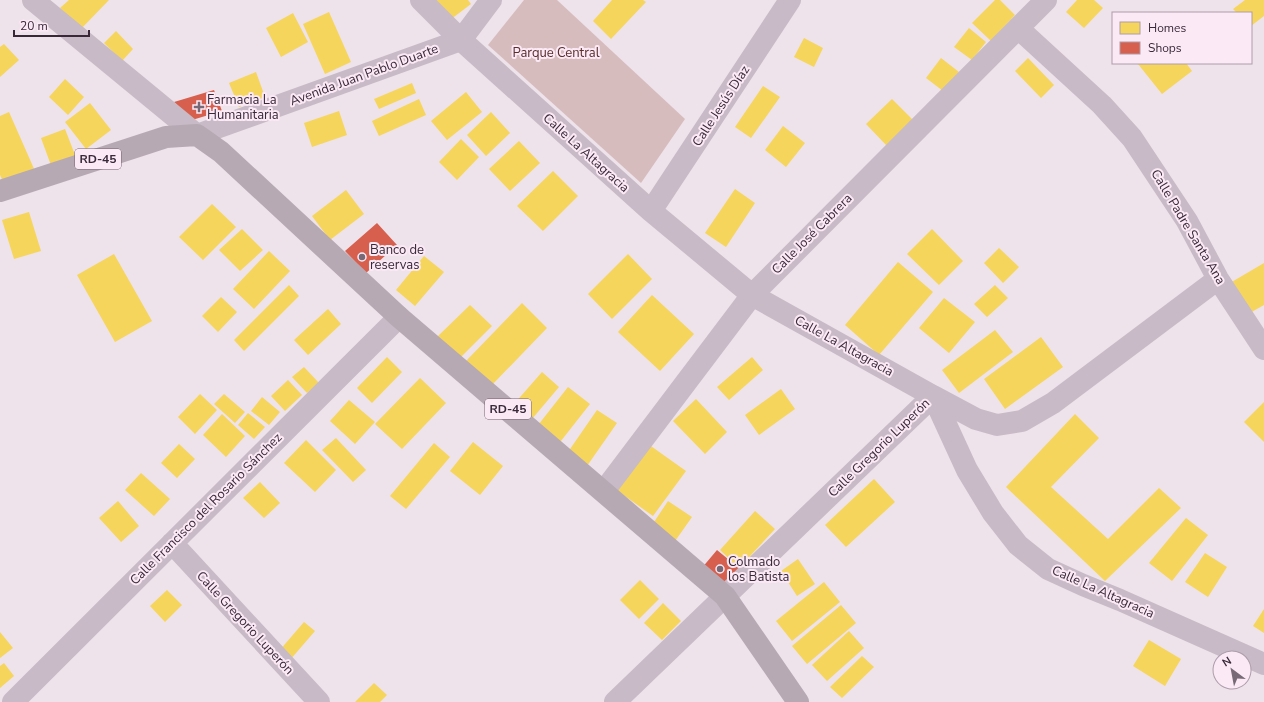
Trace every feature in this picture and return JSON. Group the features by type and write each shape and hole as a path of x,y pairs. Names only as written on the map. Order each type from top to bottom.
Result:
{"main road":[{"name":"RD-45","path":"0,191 166,137 197,135 221,152 399,317 604,491 724,596 798,702"}],"street":[{"path":"33,0 197,135"},
{"name":"Calle La Altagracia","path":"421,0 461,40 651,211 752,295 933,396 967,470 993,513 1018,545 1048,568 1083,585 1264,664"},
{"path":"461,40 491,0"},
{"name":"Calle Jesús Díaz","path":"651,211 790,0"},
{"name":"Calle José Cabrera","path":"604,491 752,295 1046,0"},
{"name":"Calle Padre Santa Ana","path":"1018,28 1102,105 1132,138 1187,221 1218,279 1264,348"},
{"name":"Avenida Juan Pablo Duarte","path":"197,135 461,40"},
{"name":"Calle Gregorio Luperón","path":"615,702 933,396 976,419 997,425 1022,421 1053,404 1218,279"},
{"name":"Calle Francisco del Rosario Sánchez","path":"13,702 399,317"},
{"name":"Calle Gregorio Luperón","path":"172,543 319,702"}],"green space":[{"name":"Parque Central","path":"524,0 557,0 685,119 641,183 488,45"}],"building: Homes":[{"path":"69,0 109,0 81,29 60,8"},
{"path":"429,0 468,0 471,4 446,23"},
{"path":"612,0 643,0 646,2 611,39 593,21"},
{"path":"995,0 1000,0 1015,15 991,41 972,23"},
{"path":"1077,0 1094,0 1103,8 1084,28 1066,12"},
{"path":"1245,0 1264,0 1264,16 1252,25 1252,12 1236,12 1233,9"},
{"path":"329,12 351,62 325,74 303,24"},
{"path":"293,13 308,42 281,57 266,28"},
{"path":"969,28 986,42 972,60 954,47"},
{"path":"116,31 133,49 122,61 104,43"},
{"path":"804,38 823,48 814,67 794,57"},
{"path":"4,44 19,60 0,77 0,47"},
{"path":"941,58 959,72 943,91 926,78"},
{"path":"1028,58 1054,85 1041,98 1015,71"},
{"path":"1138,64 1187,64 1192,71 1162,94"},
{"path":"256,72 265,97 239,107 229,83"},
{"path":"65,79 84,97 68,115 49,97"},
{"path":"412,83 416,93 379,109 374,99"},
{"path":"763,86 780,97 751,138 735,127"},
{"path":"466,92 482,112 447,140 431,121"},
{"path":"419,99 426,115 379,136 372,121"},
{"path":"892,99 913,120 887,146 866,124"},
{"path":"90,103 111,130 86,149 65,122"},
{"path":"339,111 347,135 312,147 304,123"},
{"path":"9,112 35,171 4,184 0,175 0,116"},
{"path":"491,112 510,133 486,156 467,135"},
{"path":"783,126 805,143 786,167 765,150"},
{"path":"65,129 77,160 52,168 41,138"},
{"path":"461,139 479,157 457,180 439,162"},
{"path":"519,141 540,163 510,191 489,169"},
{"path":"553,171 578,196 543,231 517,206"},
{"path":"735,189 755,203 726,247 705,233"},
{"path":"346,190 364,214 330,240 312,216"},
{"path":"212,204 236,227 203,260 179,237"},
{"path":"29,212 41,251 14,259 2,220"},
{"path":"242,229 263,250 240,271 219,250"},
{"path":"932,229 963,261 939,285 907,254"},
{"path":"999,248 1019,267 1003,283 984,263"},
{"path":"269,251 290,271 254,309 233,289"},
{"path":"114,254 152,321 115,342 77,275"},
{"path":"628,254 652,279 612,319 588,294"},
{"path":"424,256 444,272 415,306 396,290"},
{"path":"898,262 933,292 879,355 845,325"},
{"path":"1264,263 1264,305 1248,314 1230,283"},
{"path":"289,285 299,296 244,351 234,340"},
{"path":"995,285 1008,298 987,317 974,304"},
{"path":"652,295 694,334 660,371 618,332"},
{"path":"221,297 237,312 218,332 202,316"},
{"path":"944,298 975,322 949,353 919,328"},
{"path":"522,303 547,328 491,386 466,361"},
{"path":"470,305 492,326 459,359 437,337"},
{"path":"328,309 341,324 308,355 294,340"},
{"path":"995,330 1013,352 959,393 942,370"},
{"path":"1041,337 1063,367 1005,409 984,379"},
{"path":"387,357 402,372 372,403 357,388"},
{"path":"752,357 763,370 729,400 717,387"},
{"path":"304,367 319,383 307,393 292,377"},
{"path":"542,372 559,387 532,419 514,404"},
{"path":"420,378 446,403 402,449 375,424"},
{"path":"288,380 302,395 285,411 271,396"},
{"path":"568,387 590,404 557,446 535,429"},
{"path":"781,389 795,409 759,435 745,415"},
{"path":"200,394 217,410 195,434 178,417"},
{"path":"224,394 245,412 235,423 214,404"},
{"path":"262,397 280,412 269,425 251,411"},
{"path":"696,399 727,432 705,454 673,421"},
{"path":"349,400 375,422 355,444 330,421"},
{"path":"1264,402 1264,442 1244,422"},
{"path":"597,410 617,423 587,466 568,452"},
{"path":"248,413 265,427 254,439 238,425"},
{"path":"222,414 245,436 226,457 203,435"},
{"path":"1075,414 1099,438 1051,487 1108,539 1159,488 1181,508 1105,581 1006,487"},
{"path":"336,438 366,470 353,482 322,450"},
{"path":"306,440 336,470 315,492 284,463"},
{"path":"473,442 503,466 480,495 450,471"},
{"path":"434,443 450,457 406,509 390,496"},
{"path":"179,444 195,459 177,478 161,463"},
{"path":"648,444 686,471 653,516 615,489"},
{"path":"141,473 170,499 154,516 125,490"},
{"path":"874,479 895,502 846,547 825,525"},
{"path":"260,482 280,503 264,518 243,498"},
{"path":"118,501 139,526 121,542 99,518"},
{"path":"668,501 692,517 673,544 650,528"},
{"path":"755,511 775,529 739,568 720,550"},
{"path":"1186,518 1208,535 1172,581 1149,563"},
{"path":"1205,553 1227,567 1208,597 1185,582"},
{"path":"798,559 815,584 797,596 781,571"},
{"path":"640,580 659,599 639,619 620,600"},
{"path":"824,582 840,602 792,641 776,621"},
{"path":"167,590 182,605 165,622 150,606"},
{"path":"663,603 681,621 662,640 644,623"},
{"path":"841,605 856,623 807,664 792,646"},
{"path":"1264,609 1264,633 1253,626"},
{"path":"304,622 315,631 290,660 279,651"},
{"path":"849,631 864,648 827,681 812,665"},
{"path":"0,632 13,648 0,658"},
{"path":"1149,640 1181,659 1165,686 1133,666"},
{"path":"862,656 874,667 842,698 830,687"},
{"path":"4,663 14,676 0,688 0,666"},
{"path":"374,683 387,695 380,702 355,702"}],"building: Shops":[{"name":"Farmacia La Humanitaria","path":"214,90 222,111 192,120 174,102"},
{"path":"377,223 397,245 366,273 345,251"},
{"name":"Colmado los Batista","path":"717,550 740,569 723,589 701,569"}],"place":[{"name":"Farmacia La Humanitaria","path":"199,107"},
{"name":"Banco de reservas","path":"362,257"},
{"name":"Colmado los Batista","path":"720,569"}]}
